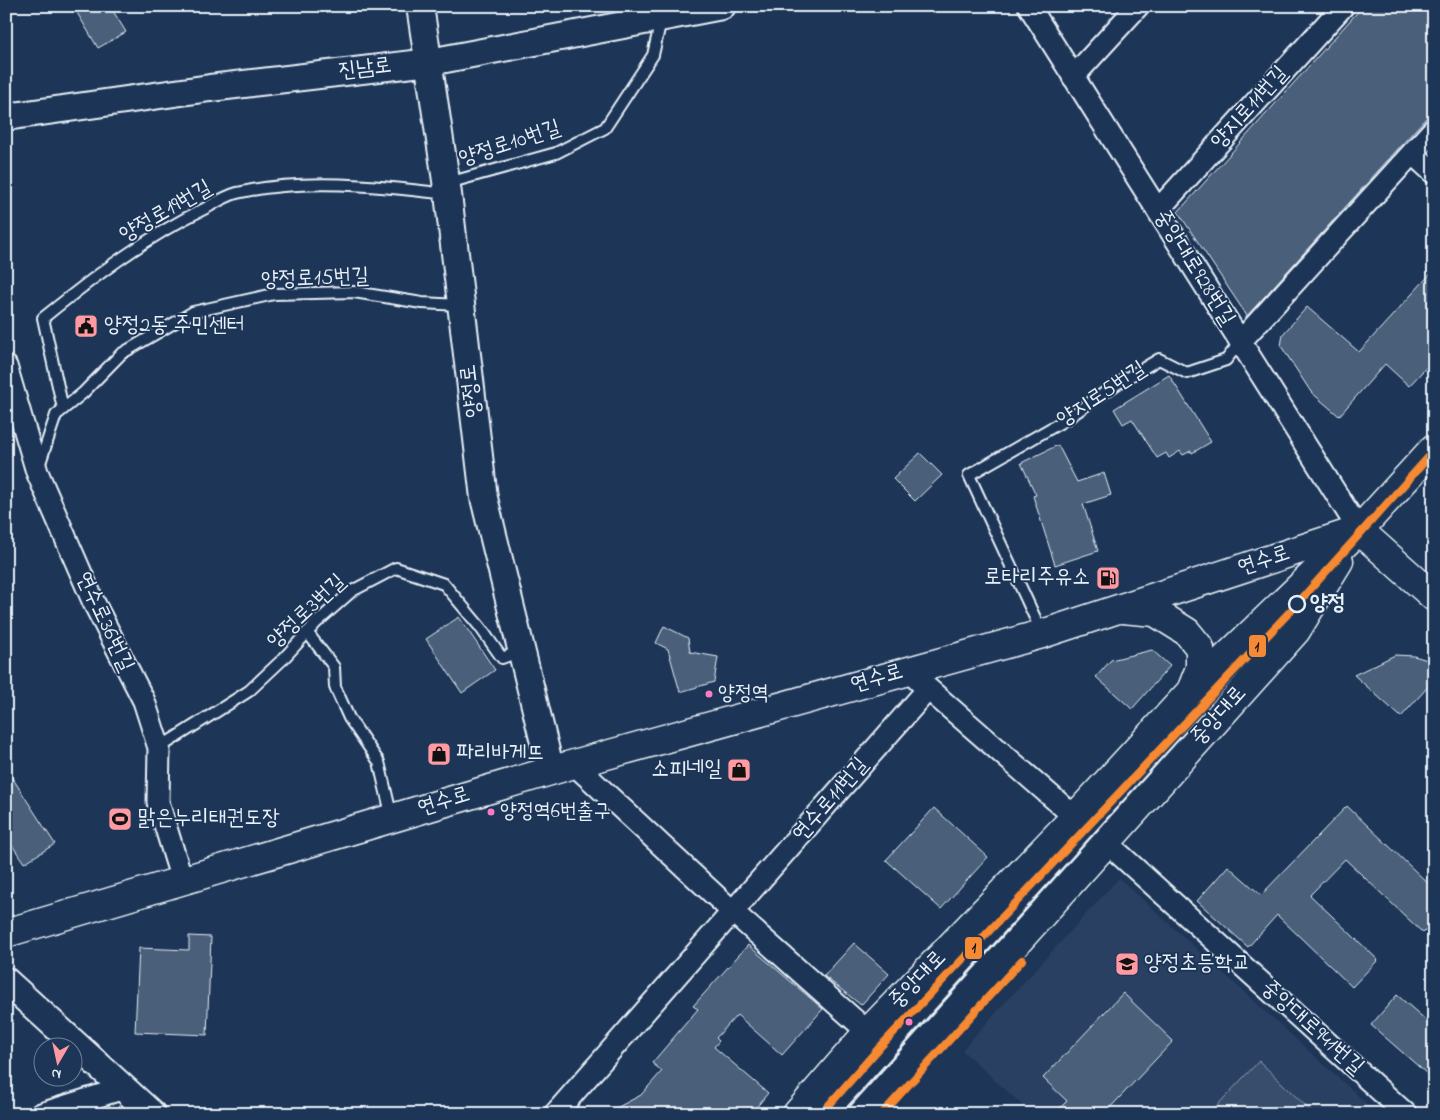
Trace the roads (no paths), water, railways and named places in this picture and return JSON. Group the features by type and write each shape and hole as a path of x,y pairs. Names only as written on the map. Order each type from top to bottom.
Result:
{"main road":[{"name":"중앙대로","path":"797,1114 868,1032 1075,817 1191,691 1359,530 1434,448"},
{"name":"중앙대로","path":"862,1114 1296,631 1359,530"},
{"path":"1359,530 1434,597"},
{"name":"연수로","path":"6,933 562,767 1042,634 1359,530"},
{"path":"1119,608 1155,612 1187,632 1200,648 1200,668 1191,691"}],"street":[{"name":"양정로","path":"420,6 448,189 484,498 522,651 562,767"},
{"name":"진남로","path":"6,117 200,90 430,62 722,6"},
{"name":"중앙대로928번길","path":"1029,6 1359,530"},
{"path":"1073,77 1138,6"},
{"name":"양지로11번길","path":"1158,210 1343,6"},
{"name":"양지로5번길","path":"1240,342 1434,129"},
{"path":"1412,153 1434,173"},
{"name":"연수로36번길","path":"6,366 38,472 94,603 144,701 160,748 158,802 182,880"},
{"path":"907,670 1075,817"},
{"name":"연수로11번길","path":"555,1114 928,689"},
{"path":"562,767 733,912 868,1032"},
{"name":"중앙대로941번길","path":"1106,842 1406,1114"},
{"path":"6,981 152,1114"},
{"path":"41,1114 124,1088"}],"lane":[{"name":"양정로10번길","path":"448,189 556,153 605,128 653,55 662,16"},
{"name":"양정로19번길","path":"64,409 43,318 87,283 180,220 234,194 284,185 448,189"},
{"name":"양정로15번길","path":"38,472 56,415 121,354 193,312 274,294 354,292 422,303 461,305"},
{"name":"양지로5번길","path":"1042,634 969,475 1065,420 1117,384 1159,359 1187,372 1226,360 1240,342"},
{"path":"833,1114 1359,530"},
{"name":"양정로3번길","path":"160,748 249,691 307,632 352,591 396,568 444,584 480,626 502,658 522,651"},
{"name":"연수로","path":"307,632 334,667 335,688 350,718 379,762 392,818"}],"place":[{"name":"양정2동 주민센터","path":"86,326"},
{"name":"로타리주유소","path":"1108,578"},
{"name":"양정","path":"1297,604"},
{"name":"양정역","path":"709,694"},
{"name":"파리바게뜨","path":"439,754"},
{"name":"소피네일","path":"739,770"},
{"name":"양정역6번출구","path":"491,812"},
{"name":"맑은누리태권도장","path":"120,819"},
{"name":"양정초등학교","path":"1127,964"}]}
